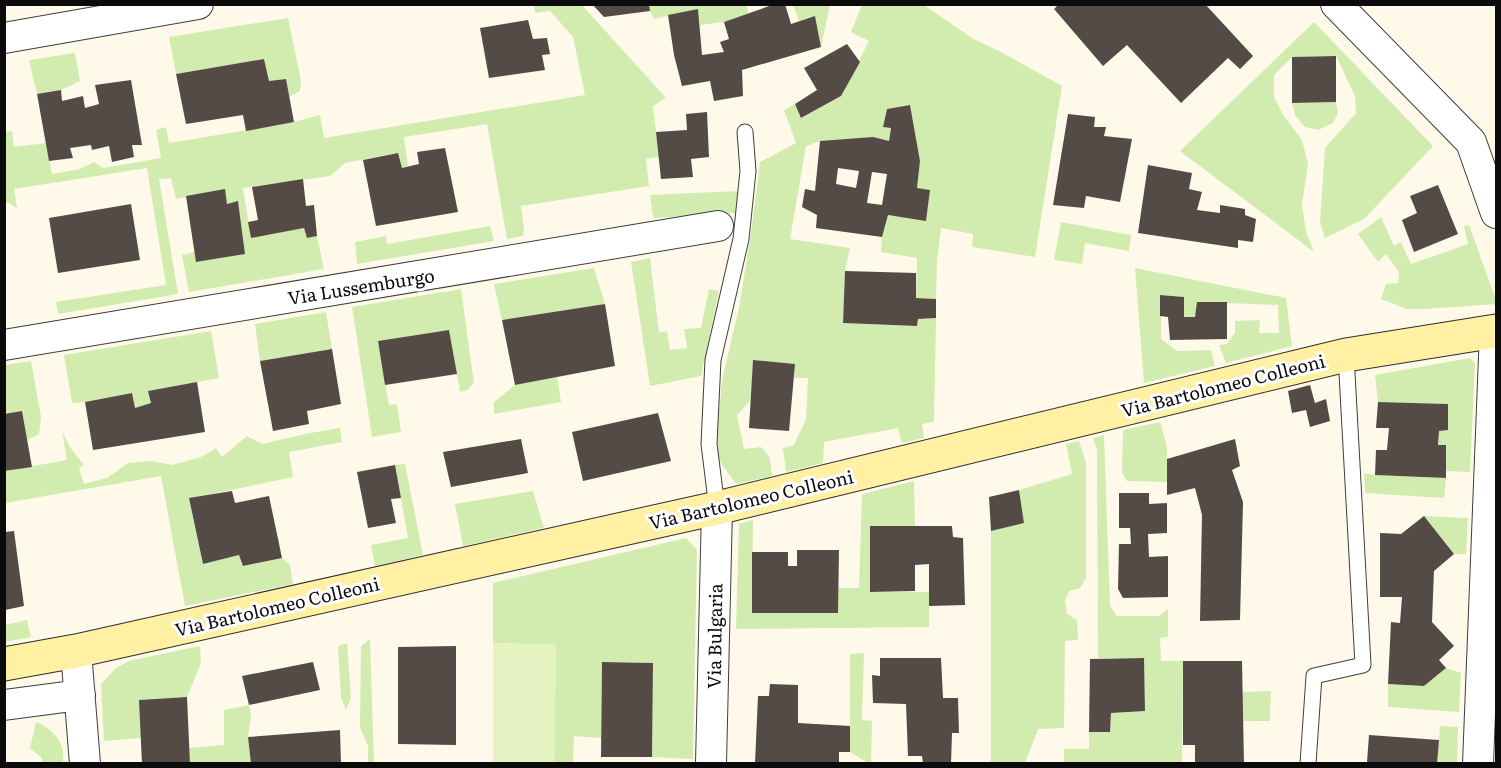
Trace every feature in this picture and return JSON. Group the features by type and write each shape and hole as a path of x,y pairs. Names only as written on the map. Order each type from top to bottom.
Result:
{"main road":[{"name":"Via Bartolomeo Colleoni","path":"4,664 76,651 717,508 1346,355 1496,331"}],"street":[{"path":"4,38 198,4"},
{"path":"1336,4 1471,142 1497,213"},
{"name":"Via Lussemburgo","path":"4,345 718,226"},
{"path":"1478,764 1496,331"},
{"name":"Via Bulgaria","path":"711,764 717,508"},
{"path":"76,651 84,764"},
{"path":"4,705 80,695"}],"lane":[{"path":"717,508 709,444 713,360 741,239 748,171 745,132"},
{"path":"1308,764 1314,676 1363,665 1346,355"}],"green space":[{"path":"534,5 582,5 666,98 653,106 659,157 646,159 649,186 521,206 523,236 507,239 487,124 404,137 408,166 402,168 397,153 345,163 330,176 243,188 251,238 304,228 307,238 317,236 324,269 189,292 182,255 195,252 197,262 245,254 238,202 227,204 224,190 176,199 171,178 159,179 178,294 58,314 56,302 166,285 147,168 14,189 17,208 5,203 5,132 12,131 14,147 46,143 52,174 80,169 94,162 103,168 161,158 156,130 166,127 169,143 294,122 320,115 324,138 585,95 573,37 550,11 535,13"},
{"path":"649,5 747,5 748,14 724,22 700,25 698,9 654,19"},
{"path":"793,5 830,5 821,47 815,16 799,21"},
{"path":"862,5 924,5 972,38 1062,86 1035,257 972,247 973,234 941,228 936,299 916,298 917,258 881,252 882,237 888,215 926,220 930,190 917,188 920,161 910,105 887,109 883,127 891,128 889,141 820,141 806,146 790,239 850,248 845,271 843,323 917,326 918,319 936,318 934,422 922,424 924,438 902,443 898,428 824,442 823,463 786,472 783,448 794,445 806,419 808,378 794,378 795,364 754,360 750,401 737,415 744,449 761,447 770,458 772,476 736,484 718,459 717,437 722,380 739,308 760,162 796,143 784,110 795,104 802,118 841,96 869,41 851,32"},
{"path":"288,18 301,80 300,91 289,97 286,79 269,81 264,59 176,74 169,37"},
{"path":"1314,22 1433,146 1364,219 1325,238 1320,223 1325,148 1356,113 1355,96 1336,56 1292,57 1274,75 1274,97 1284,116 1302,140 1308,164 1302,204 1306,232 1314,252 1180,151"},
{"path":"75,53 80,81 61,90 37,94 29,60"},
{"path":"1336,102 1338,113 1333,123 1318,130 1305,127 1295,115 1292,103"},
{"path":"738,191 737,213 653,218 650,195"},
{"path":"1381,217 1394,246 1401,242 1411,264 1468,244 1464,226 1469,225 1496,304 1407,309 1381,299 1386,284 1398,283 1399,272 1386,254 1378,262 1358,234"},
{"path":"1061,222 1131,235 1129,251 1085,243 1082,264 1054,260"},
{"path":"490,226 494,241 357,264 355,242 386,236 387,244"},
{"path":"650,258 659,333 667,331 670,350 687,348 684,329 701,328 709,289 719,291 701,376 650,386 631,262"},
{"path":"594,268 605,304 502,320 494,284"},
{"path":"1135,268 1286,298 1292,346 1226,363 1219,345 1227,344 1235,333 1235,321 1260,320 1259,333 1279,333 1278,305 1198,302 1195,317 1184,317 1184,297 1161,295 1161,339 1177,351 1211,350 1215,366 1144,383"},
{"path":"461,289 474,383 467,390 460,392 449,330 378,341 389,405 397,404 401,432 372,437 352,307"},
{"path":"326,312 332,349 260,361 255,324"},
{"path":"211,331 219,378 149,391 151,403 135,408 132,393 72,403 64,355"},
{"path":"1470,358 1475,363 1470,472 1446,471 1446,446 1438,445 1439,431 1448,430 1448,404 1378,402 1375,375"},
{"path":"31,361 41,417 39,434 27,440 22,411 5,414 5,365"},
{"path":"557,377 561,402 494,414 494,402 515,385"},
{"path":"1160,422 1167,446 1167,482 1127,481 1122,472 1123,430"},
{"path":"340,428 342,442 289,452 293,477 189,499 203,564 239,555 244,566 282,558 290,565 293,584 185,606 161,476 5,503 5,471 67,460 62,432 84,465 79,468 84,484 107,478 128,463 153,461 172,465 201,457 216,448 222,457 247,436 262,444"},
{"path":"1104,435 1110,606 1117,616 1159,616 1168,609 1168,637 1160,638 1161,661 1183,661 1182,763 1064,763 1064,749 1089,749 1089,732 1110,732 1111,713 1145,711 1144,658 1098,658 1097,450 1093,438"},
{"path":"1079,441 1086,463 1086,578 1080,588 1069,591 1065,601 1067,614 1077,620 1078,640 1065,641 1064,728 1038,729 1025,763 991,763 991,531 1024,523 1019,490 1072,474 1066,444"},
{"path":"405,464 423,555 375,566 371,545 408,538 395,465"},
{"path":"1364,473 1446,478 1444,498 1365,493"},
{"path":"914,481 915,526 870,526 870,592 929,592 929,627 736,629 739,524 753,520 752,613 838,613 838,588 859,588 862,494"},
{"path":"533,491 544,528 463,546 455,504"},
{"path":"1424,516 1468,518 1466,554 1454,554"},
{"path":"686,538 697,550 693,759 652,757 653,663 602,662 601,738 574,736 573,763 554,763 556,645 493,643 493,583"},
{"path":"27,620 31,637 5,642 5,625"},
{"path":"370,639 374,764 368,763 368,746 360,728 361,646"},
{"path":"347,643 351,698 346,710 341,697 338,646"},
{"path":"493,643 556,645 554,763 493,763"},
{"path":"200,646 201,663 187,697 140,700 141,738 104,741 101,684 115,669 128,661"},
{"path":"864,653 862,720 872,721 871,763 850,752 850,654"},
{"path":"1446,668 1461,673 1459,712 1388,707 1388,684 1424,686"},
{"path":"1271,691 1270,721 1243,721 1242,692"},
{"path":"249,705 251,715 248,737 251,763 190,763 189,748 224,745 224,710"},
{"path":"36,722 58,739 63,749 63,763 42,763 42,758 30,748"},
{"path":"1440,726 1458,727 1457,763 1437,764"}],"building":[{"path":"592,4 649,4 650,11 604,17"},
{"path":"775,4 785,4 791,24 815,16 821,47 742,70 743,96 714,101 710,81 682,86 674,55 668,15 698,9 702,55 724,52 720,42 729,39 724,22"},
{"path":"1059,4 1205,4 1253,56 1240,69 1228,58 1181,103 1127,45 1103,66 1054,9"},
{"path":"528,20 533,39 547,38 550,54 542,55 545,70 489,78 480,28"},
{"path":"847,44 860,62 841,96 801,118 795,104 817,90 804,68"},
{"path":"1336,56 1336,102 1292,103 1292,57"},
{"path":"264,59 269,81 286,79 294,122 246,131 243,115 186,124 176,74"},
{"path":"131,80 142,145 132,145 134,157 112,162 109,146 92,150 91,145 70,148 73,158 49,161 37,94 61,90 62,101 83,96 85,108 99,104 95,85"},
{"path":"910,105 920,161 917,188 930,190 926,221 888,215 882,237 816,228 817,215 802,207 805,189 815,191 820,141 873,137 889,141 891,128 883,127 887,109","holes":["838,168 859,171 856,188 836,184","872,172 887,174 882,205 867,203"]},
{"path":"707,112 709,157 691,159 693,177 661,179 656,132 687,130 686,114"},
{"path":"1068,114 1095,117 1094,127 1106,127 1104,136 1132,139 1120,202 1086,196 1084,208 1053,205"},
{"path":"445,148 458,212 376,226 363,160 398,153 402,168 419,164 417,152"},
{"path":"1148,165 1192,173 1189,189 1202,192 1197,210 1220,213 1220,205 1245,209 1245,215 1256,219 1253,242 1238,240 1238,248 1138,233"},
{"path":"303,179 306,206 314,205 317,236 307,238 304,228 251,238 248,222 258,220 252,187"},
{"path":"1438,185 1458,234 1414,252 1402,220 1417,213 1410,196"},
{"path":"225,189 227,204 238,201 245,254 196,262 186,196"},
{"path":"131,204 140,260 58,273 49,218"},
{"path":"845,271 916,273 916,298 936,299 936,318 918,319 917,326 843,323"},
{"path":"1160,295 1184,297 1184,317 1195,317 1197,302 1227,302 1227,339 1170,340 1168,317 1160,316"},
{"path":"605,304 615,366 515,385 502,320"},
{"path":"449,330 457,374 385,385 378,341"},
{"path":"332,349 341,404 307,411 309,424 273,431 260,361"},
{"path":"753,360 795,364 789,431 749,428"},
{"path":"197,382 205,432 93,450 85,402 132,393 135,408 151,403 148,391"},
{"path":"1310,385 1315,403 1326,399 1330,421 1310,427 1306,410 1292,413 1288,391"},
{"path":"1378,402 1448,404 1448,430 1439,431 1438,445 1446,445 1446,478 1375,475 1376,450 1387,450 1389,428 1376,428"},
{"path":"22,411 32,467 4,471 4,414"},
{"path":"658,413 671,461 583,481 572,432"},
{"path":"521,439 528,473 451,487 443,452"},
{"path":"1235,439 1240,466 1232,470 1243,502 1240,620 1200,621 1202,515 1195,488 1167,495 1167,459"},
{"path":"395,465 401,498 391,499 396,523 368,528 357,472"},
{"path":"1019,490 1024,523 991,531 989,497"},
{"path":"232,491 235,503 269,496 282,558 243,566 239,555 203,564 189,498"},
{"path":"1119,493 1149,493 1149,504 1167,503 1167,533 1148,534 1149,557 1168,556 1168,597 1123,598 1118,589 1119,544 1131,544 1130,528 1119,528"},
{"path":"1424,516 1454,554 1434,571 1432,622 1454,646 1439,660 1446,668 1424,686 1388,684 1391,622 1400,623 1402,597 1380,597 1380,533 1401,534"},
{"path":"870,526 952,526 953,537 963,538 965,605 929,606 929,564 915,565 915,591 870,592"},
{"path":"14,531 24,606 5,610 5,532"},
{"path":"797,550 839,550 838,613 752,613 752,552 788,552 788,566 797,566"},
{"path":"456,646 456,745 398,744 398,647"},
{"path":"880,658 941,658 943,698 958,698 959,733 952,733 951,764 923,763 922,756 908,756 906,704 873,703 872,675 880,676"},
{"path":"1144,658 1145,711 1111,713 1110,732 1089,732 1090,659"},
{"path":"1183,661 1242,661 1244,764 1195,764 1195,745 1183,745"},
{"path":"313,662 320,690 249,705 242,676"},
{"path":"602,662 653,663 652,757 601,757"},
{"path":"770,684 798,685 798,723 850,726 850,752 839,752 839,762 755,763 758,696 769,696"},
{"path":"187,697 190,764 142,764 139,700"},
{"path":"340,730 341,764 251,764 248,737"},
{"path":"1369,735 1439,740 1437,764 1367,762"}]}
